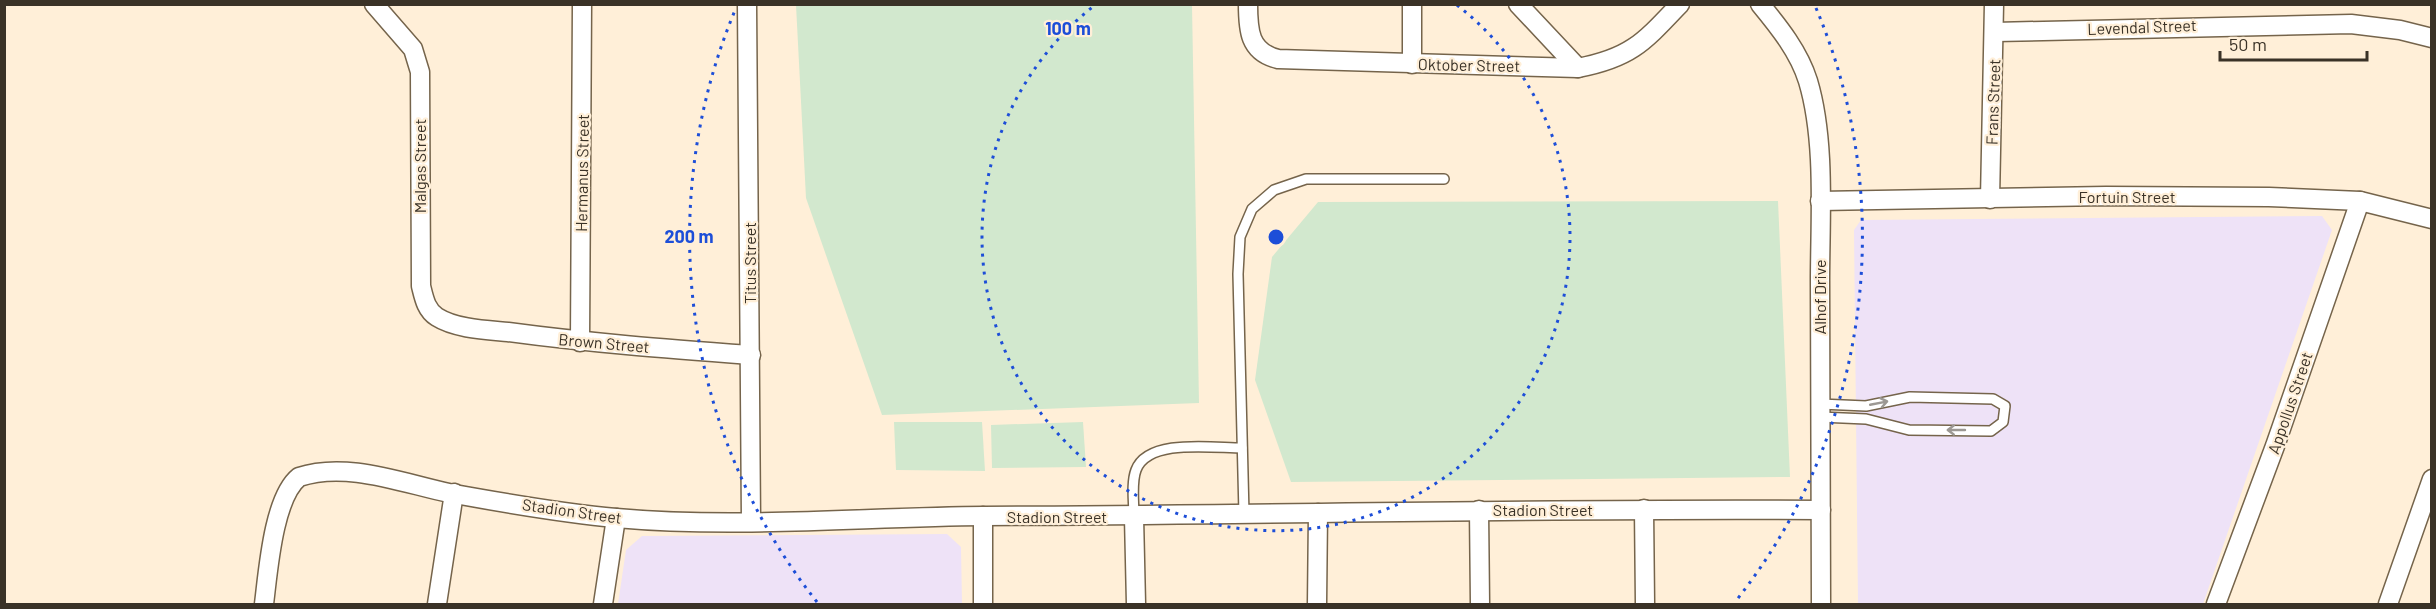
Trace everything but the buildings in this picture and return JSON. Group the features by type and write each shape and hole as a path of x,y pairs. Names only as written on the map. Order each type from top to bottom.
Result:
{"street":[{"name":"Malgas Street","path":"374,4 413,49 420,72 421,286 429,310 438,318 457,325"},
{"name":"Hermanus Street","path":"580,342 582,4"},
{"name":"Titus Street","path":"747,4 751,521"},
{"name":"Oktober Street","path":"1248,4 1248,33 1260,52 1278,59 1578,68 1616,59 1630,52 1680,4"},
{"path":"1412,4 1412,64"},
{"path":"1518,4 1578,68"},
{"name":"Alhof Drive","path":"1760,4 1779,28 1807,78 1816,133 1820,201 1821,604"},
{"name":"Frans Street","path":"1990,199 1994,4"},
{"name":"Levendal Street","path":"1995,32 2351,24 2400,30 2432,38"},
{"name":"Fortuin Street","path":"1820,201 2117,196 2360,201 2432,219"},
{"name":"Appollus Street","path":"2216,604 2275,446 2360,201"},
{"name":"Brown Street","path":"457,325 580,342 751,355"},
{"name":"Stadion Street","path":"264,604 278,521 287,494 299,477 327,470 454,493 616,518 751,521 1479,510 1821,510"},
{"path":"2388,604 2432,479"},
{"path":"437,604 454,493"},
{"path":"1644,509 1645,604"},
{"path":"1479,510 1480,604"},
{"path":"1317,604 1318,513"},
{"path":"983,516 983,604"},
{"path":"1134,517 1136,604"},
{"path":"603,604 616,518"}],"lane":[{"path":"1244,514 1238,274 1240,237 1252,208 1274,190 1306,179 1444,179"},
{"path":"1910,397 1993,399 2005,406 2003,422 1991,430 1909,430 1820,411 1866,406 1910,397"},
{"path":"1134,517 1134,473 1141,460 1152,453 1169,448 1242,448"}],"shaded area":[{"path":"2322,216 2332,230 2203,604 1858,604 1854,230 1861,220"},
{"path":"947,534 961,547 962,604 618,604 626,550 642,536"}],"green space":[{"path":"796,5 1192,5 1199,403 882,415 806,198"},
{"path":"1778,201 1790,477 1291,482 1255,380 1272,257 1318,202"},
{"path":"894,422 982,422 985,471 896,470"},
{"path":"1083,422 1086,467 992,468 991,425"}]}
